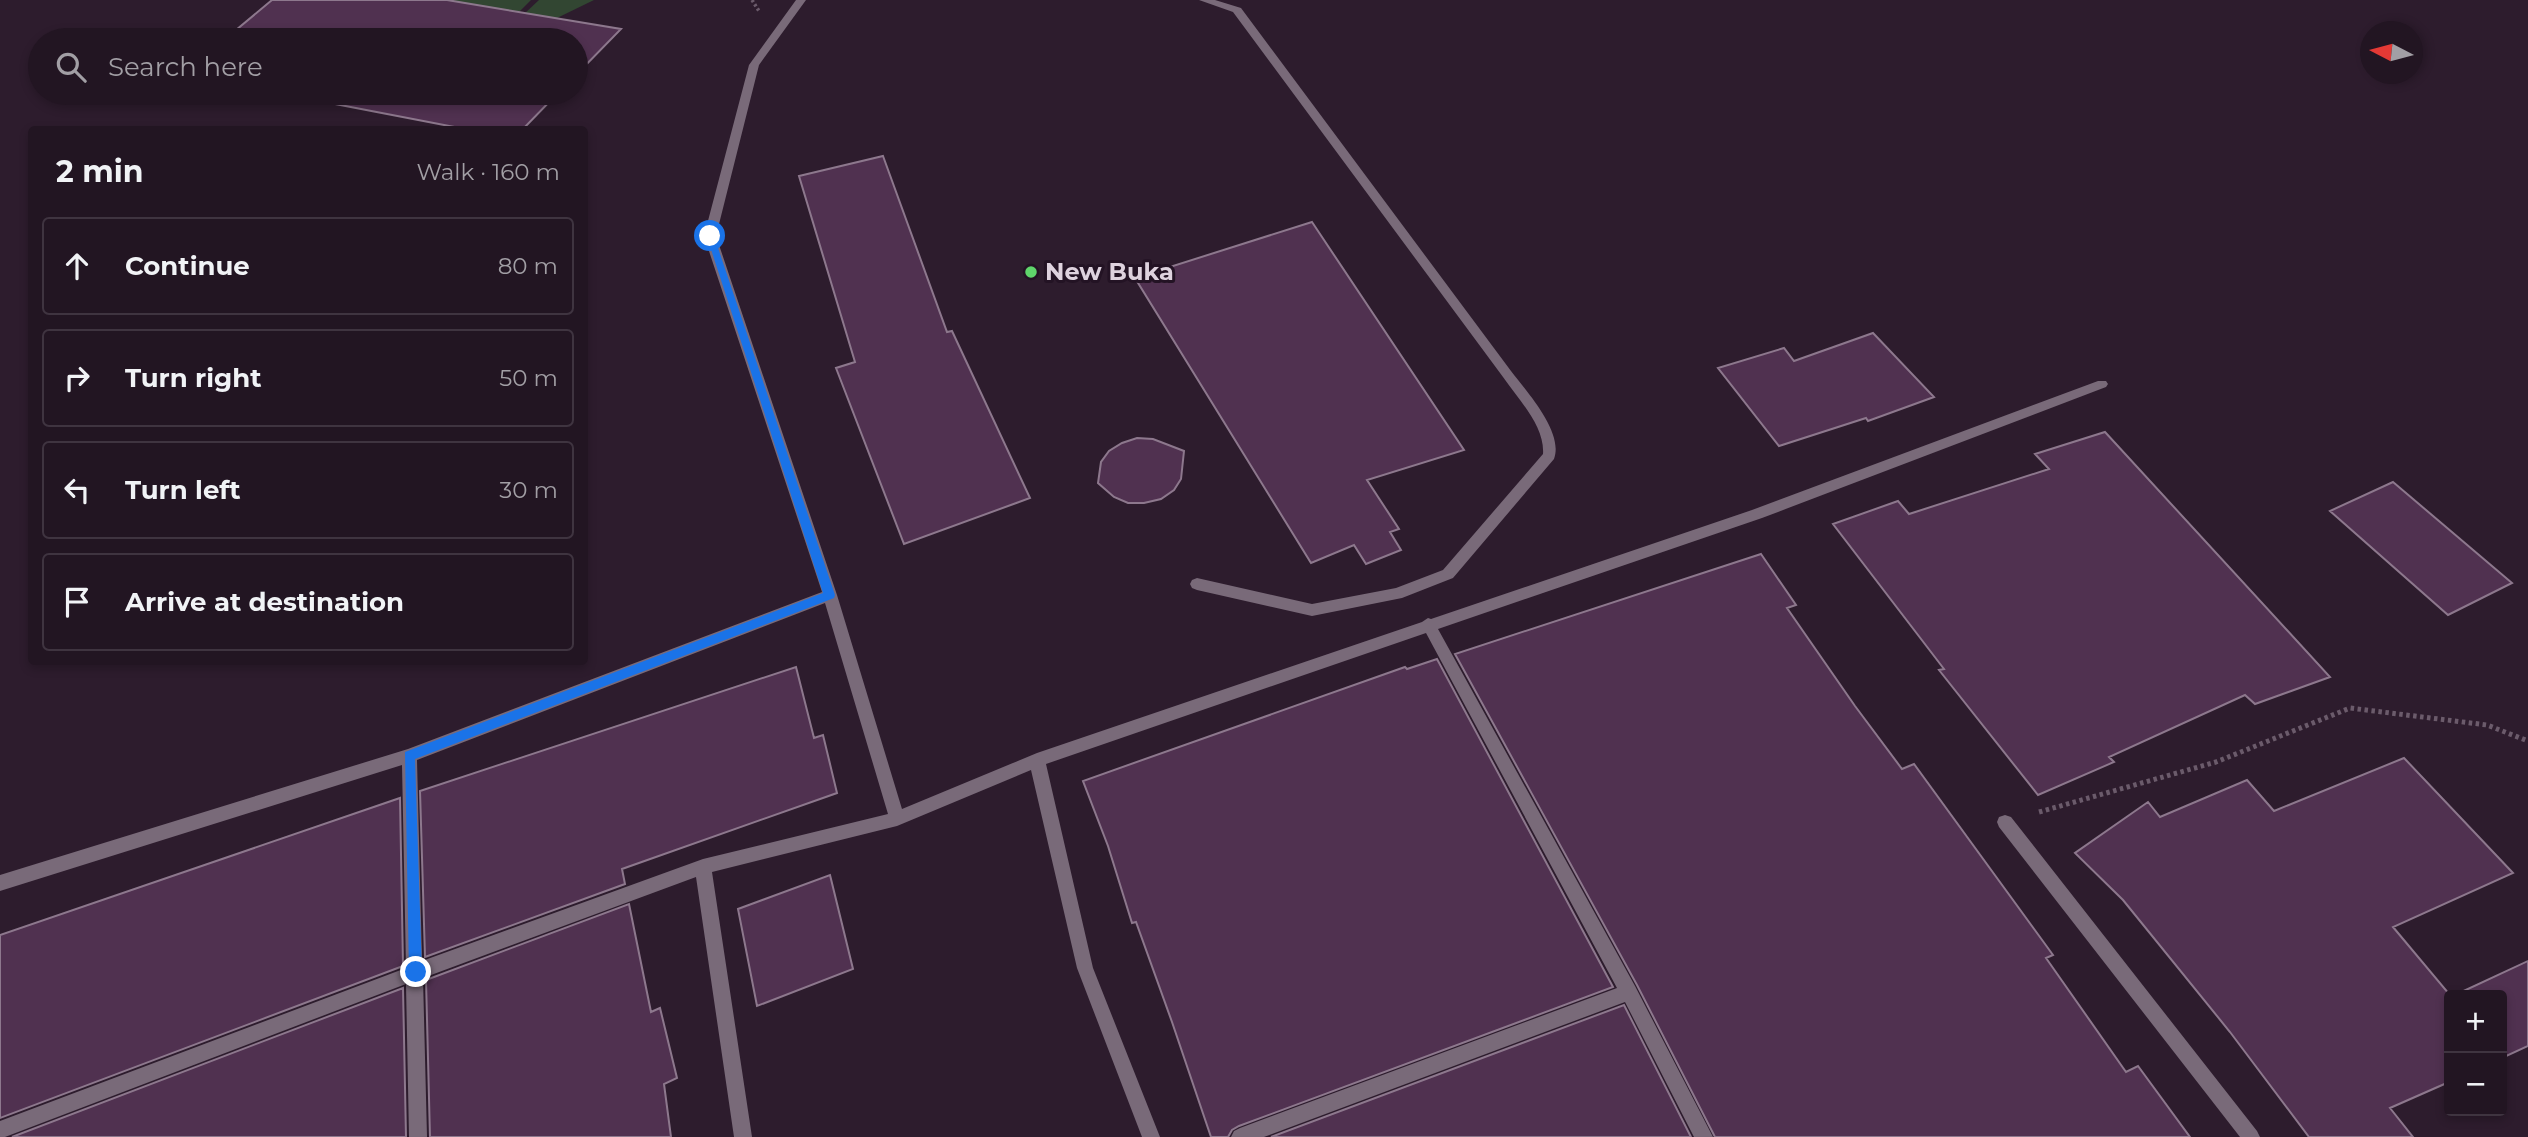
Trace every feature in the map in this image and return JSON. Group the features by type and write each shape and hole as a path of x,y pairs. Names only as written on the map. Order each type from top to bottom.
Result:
{"street":[{"path":"801,0 754,65 710,236 830,595 897,819"},
{"path":"1197,584 1312,610 1397,594 1448,574 1549,455 1550,441 1542,424 1507,374 1384,212 1314,110 1237,10 1204,0"},
{"path":"0,1130 416,972 703,867 897,819 1037,760 1428,624 1757,514 2102,384"},
{"path":"0,883 409,756 830,595"},
{"path":"1428,624 1629,992 1704,1137"},
{"path":"409,756 418,1137"},
{"path":"1037,760 1085,968 1151,1137"},
{"path":"2005,822 2251,1137"},
{"path":"703,867 743,1137"},
{"path":"1240,1137 1629,992"}],"path":[{"path":"2005,822 2216,762 2350,708 2487,725 2528,741"}],"green space":[{"path":"413,0 531,0 514,17"},
{"path":"539,0 594,0 557,18 523,15"}],"building":[{"path":"272,0 447,0 621,29 588,63 588,28 238,28"},
{"path":"340,105 546,105 526,126 449,126"},
{"path":"883,156 947,332 952,331 1030,498 904,544 836,368 855,362 799,176"},
{"path":"1312,222 1464,450 1367,480 1399,529 1390,532 1401,550 1366,564 1354,545 1311,563 1135,278"},
{"path":"1873,333 1934,397 1868,421 1866,418 1779,446 1718,368 1784,348 1794,361"},
{"path":"2105,432 2330,677 2255,704 2245,695 2109,757 2114,762 2038,795 1939,670 1944,669 1833,524 1898,501 1909,514 2049,469 2035,454"},
{"path":"1137,438 1153,439 1184,451 1181,479 1174,490 1161,499 1128,503 1114,497 1098,483 1101,462 1109,451"},
{"path":"2393,482 2512,583 2448,615 2330,511"},
{"path":"1761,554 1796,605 1787,608 1855,706 1902,769 1914,764 2053,955 2046,958 2126,1072 2138,1066 2190,1137 1715,1137 1637,985 1455,654"},
{"path":"1437,659 1613,987 1239,1126 1232,1130 1228,1137 1211,1137 1172,1022 1136,922 1132,923 1108,846 1083,781 1405,667 1407,669"},
{"path":"796,667 814,738 823,735 837,793 622,869 625,884 425,957 420,791"},
{"path":"2404,758 2513,873 2393,927 2446,990 2444,1084 2390,1108 2413,1137 2309,1137 2230,1032 2123,900 2075,853 2148,802 2160,817 2247,780 2274,811"},
{"path":"400,798 403,966 0,1118 0,935"},
{"path":"830,875 853,969 757,1006 738,909"},
{"path":"629,904 651,1012 660,1008 677,1078 664,1084 671,1137 430,1137 426,980"},
{"path":"2528,961 2528,1046 2507,1056 2507,990 2466,990"},
{"path":"403,988 406,1137 12,1137"},
{"path":"1624,1005 1691,1137 1271,1137"}],"place":[{"name":"New Buka","path":"1031,272"}],"route":[{"path":"416,972 409,756 830,595 710,236"}]}
